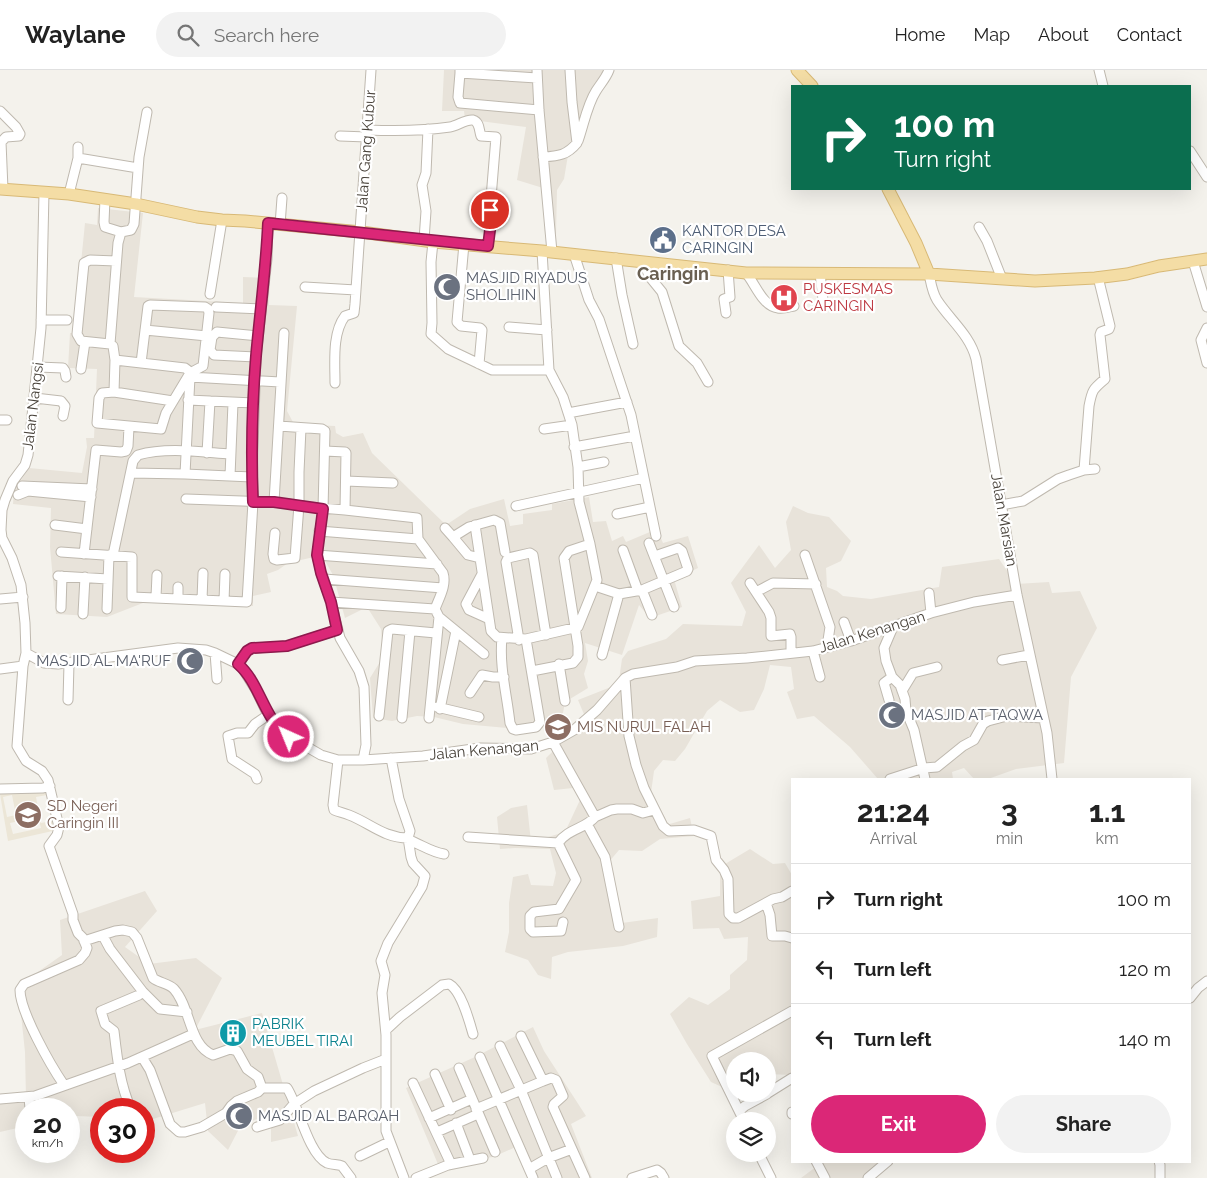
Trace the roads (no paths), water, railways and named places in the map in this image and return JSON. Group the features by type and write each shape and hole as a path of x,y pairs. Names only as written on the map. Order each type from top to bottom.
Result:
{"main road":[{"path":"797,70 811,85"},
{"path":"2,189 105,199 222,220 361,232 428,241 616,258 746,273 929,274 1035,281 1126,274 1159,266 1207,259"},
{"path":"889,190 916,243 929,274"}],"street":[{"name":"Jalan Gang Kubur","path":"335,382 339,329 345,316 354,312 371,70"},
{"path":"570,70 577,143"},
{"path":"544,156 562,155 567,153 577,143 588,108 609,70"},
{"path":"1099,70 1103,85"},
{"path":"475,525 492,634 502,638 523,639 578,627 596,586 596,576 581,510 578,467 572,425 563,397 549,370 544,156 537,74 460,71 458,97 460,103 539,110"},
{"path":"0,111 16,127 20,134 18,136 6,137 1,142 2,189"},
{"path":"105,199 105,227 121,232 130,230 133,227 139,157 147,112"},
{"path":"340,136 450,127 474,120 478,124 480,135 483,137 496,137 490,210 492,214 488,246"},
{"path":"428,129 426,173 422,185 431,262 431,334 442,345 492,370 549,370"},
{"path":"69,194 78,158 78,147"},
{"path":"1191,153 1207,177"},
{"path":"78,158 138,168"},
{"name":"Jalan Nangsi","path":"44,192 41,320 35,398 27,460 10,486 0,522 2,538 16,570 23,597 26,653 23,666 18,746 26,761 45,774 50,786"},
{"path":"61,552 132,557 131,596 247,602 253,502 256,357 267,259 274,224 282,198"},
{"path":"210,294 222,220"},
{"path":"979,227 987,241 1002,279"},
{"path":"110,344 116,262 121,232"},
{"path":"464,244 457,322 461,326 480,328 482,330 479,364"},
{"path":"574,254 589,300 599,319 627,402 650,507 654,556 674,607"},
{"path":"616,258 633,344"},
{"path":"114,392 114,348 110,344 79,340 77,334 83,265 87,261 116,262"},
{"path":"1193,261 1207,307"},
{"path":"644,262 650,276 662,292 679,346 697,363 708,382"},
{"path":"726,313 724,300 730,297 728,270"},
{"path":"746,273 757,291 771,305 779,308 794,306"},
{"path":"820,273 823,300"},
{"name":"Jalan Marsian","path":"929,274 938,301 969,340 975,353 1017,595 1047,733 1052,778"},
{"path":"1084,470 1091,395 1096,386 1105,377 1100,335 1109,329 1110,326 1098,277"},
{"path":"305,287 356,290"},
{"path":"141,363 146,309 150,305 205,307 208,309 210,313 203,366 190,375 173,401 161,429 97,423 102,393 114,392 173,401"},
{"path":"216,307 261,309"},
{"path":"41,320 67,320"},
{"path":"509,328 547,330"},
{"path":"1207,328 1201,340 1207,363"},
{"path":"145,330 207,336"},
{"path":"256,357 214,355 210,350 212,337 217,332 258,336"},
{"path":"274,502 284,333"},
{"path":"81,369 85,342"},
{"path":"115,360 185,368 190,375 185,474"},
{"path":"38,367 62,367 66,377"},
{"path":"190,375 280,382"},
{"path":"35,398 61,401 65,406 64,416"},
{"path":"188,400 254,403"},
{"path":"208,452 210,402"},
{"path":"568,413 627,402"},
{"path":"230,476 233,403"},
{"path":"544,429 572,425"},
{"path":"278,426 324,430 326,433 323,509 317,555 337,630 344,648 359,671 364,687 366,745 363,760"},
{"path":"84,554 96,450 126,451 129,427"},
{"path":"275,533 274,559 295,558 299,505 301,428"},
{"path":"574,447 635,436"},
{"path":"107,609 111,555 115,548 134,461 138,455 155,451 230,454"},
{"path":"325,451 346,452 345,510"},
{"path":"578,467 604,462"},
{"path":"1001,505 1023,500 1058,479 1084,470 1096,469"},
{"path":"131,473 252,478"},
{"path":"516,506 644,478"},
{"path":"346,481 393,483"},
{"path":"22,486 92,493"},
{"path":"18,495 28,491 92,493"},
{"path":"186,498 274,502 323,509 417,518 418,539 445,578 437,613 429,718"},
{"path":"617,514 650,507"},
{"path":"453,537 475,525 497,520 502,531 505,552"},
{"path":"55,525 87,529"},
{"path":"445,528 468,555 480,558"},
{"path":"319,531 418,539"},
{"path":"532,671 572,662 578,657 564,558 569,551 590,544"},
{"path":"596,586 618,594 640,590 686,571 688,565 682,551 678,548 654,556"},
{"path":"623,550 652,615"},
{"path":"502,638 501,654 511,727 516,730 536,727 540,722 532,671 506,562 508,558 530,553 533,555 546,635"},
{"path":"317,555 437,564"},
{"path":"805,555 830,627 828,647"},
{"path":"321,572 443,588"},
{"path":"202,600 203,573"},
{"path":"224,601 225,574"},
{"path":"482,574 467,602 467,606 470,610 489,619"},
{"path":"156,597 157,575"},
{"path":"61,608 60,576 108,579"},
{"path":"83,614 85,578"},
{"path":"750,583 769,612 771,636 790,634 791,653"},
{"path":"756,592 773,583 816,584"},
{"path":"178,587 178,598"},
{"path":"929,593 932,614"},
{"path":"602,655 618,594"},
{"name":"Jalan Kenangan","path":"26,653 44,663 69,664 178,648 206,650 216,653 238,664 243,669 268,715 281,732 321,755 338,760 363,760 423,756 480,748 531,749 553,742 574,730 597,710 625,678 633,674 677,667 695,661 813,651 974,602 1017,595"},
{"path":"0,599 23,597"},
{"path":"331,602 437,613 484,654"},
{"path":"844,622 851,641"},
{"path":"893,627 884,648 886,661 892,677 900,684 906,711 914,730 925,778"},
{"path":"379,716 387,632 392,629 436,633"},
{"path":"238,664 247,651 252,648 287,646 337,630"},
{"path":"402,718 410,631"},
{"path":"440,708 456,631"},
{"path":"813,651 820,677"},
{"path":"216,653 217,679"},
{"path":"1002,660 1029,655"},
{"path":"68,700 69,664"},
{"path":"559,664 565,701"},
{"path":"0,669 23,666"},
{"path":"902,691 912,673 937,667"},
{"path":"470,693 482,675 504,677"},
{"path":"889,700 884,683 892,677"},
{"path":"625,678 629,736 644,788 666,830 669,832 694,830 711,836 716,860 728,879 729,914 733,918 738,918 766,903 782,898 791,891"},
{"path":"429,705 479,717"},
{"path":"257,779 255,774 232,759 228,736 237,733 248,733 255,724 268,715"},
{"path":"893,778 924,768 937,767 963,746 974,740 983,724 988,721 1007,716 1043,718"},
{"path":"553,742 595,817"},
{"path":"391,758 399,799 410,830 408,839 411,857 413,863 425,876 425,881 388,943 381,961 385,974 382,993 386,1030 386,1131 404,1178"},
{"path":"338,760 334,810 349,814 382,832 408,839 424,846 430,851 444,854"},
{"path":"0,789 43,788 50,786 59,827 57,835 49,846 73,914 73,920 87,948 81,959 24,984 20,990 24,1007 52,1067 64,1085"},
{"path":"558,843 566,834 611,810 632,809 643,813 654,810"},
{"path":"587,824 605,857 618,927"},
{"path":"468,837 558,843"},
{"path":"558,843 576,881 558,911 534,912 530,916 530,929 533,932 559,932 562,930 563,922"},
{"path":"766,903 770,914 772,936 791,938"},
{"path":"84,941 115,931 132,932 139,943 153,978 174,989 187,1012 193,1034 202,1047 211,1055 218,1055 230,1049 237,1051 247,1069 258,1077 262,1088"},
{"path":"103,936 110,949 143,992 160,1009 187,1012"},
{"path":"1191,997 1207,981"},
{"path":"386,1030 435,990 442,985 449,984 456,989 473,1034"},
{"path":"127,1098 119,1066 114,1031 105,1024 101,1012 143,992"},
{"path":"752,1102 739,1112 712,1056 791,1012"},
{"path":"0,1099 28,1097 64,1085 142,1057 193,1034"},
{"path":"521,1036 543,1081"},
{"path":"500,1046 522,1090 557,1178"},
{"path":"142,1057 150,1070 170,1124 179,1132 202,1127 226,1113 237,1101 258,1092 262,1088 287,1088 309,1140 322,1158 329,1164 342,1166 348,1171 351,1178"},
{"path":"480,1057 533,1178"},
{"path":"257,1127 280,1120 294,1104 314,1091 386,1059"},
{"path":"459,1068 495,1152"},
{"path":"435,1074 451,1110"},
{"path":"437,1132 456,1124 499,1100 551,1078 556,1080 564,1095 552,1107 585,1178"},
{"path":"776,1088 791,1079"},
{"path":"413,1083 450,1162"},
{"path":"429,1118 451,1110 472,1099"},
{"path":"456,1124 469,1157"},
{"path":"360,1156 389,1142"},
{"path":"529,1169 548,1158 572,1149"},
{"path":"416,1178 448,1165 483,1158"},
{"path":"763,1162 771,1178"},
{"path":"817,1163 824,1178"},
{"path":"868,1178 886,1163"},
{"path":"1160,1163 1160,1178"},
{"path":"632,1178 657,1170 664,1178"}],"place":[{"name":"KANTOR DESA CARINGIN","path":"663,240"},
{"name":"MASJID RIYADUS SHOLIHIN","path":"447,287"},
{"name":"PUSKESMAS CARINGIN","path":"784,298"},
{"name":"MASJID AL MA'RUF","path":"190,661"},
{"name":"MASJID AT TAQWA","path":"892,715"},
{"name":"MIS NURUL FALAH","path":"558,727"},
{"name":"SD Negeri Caringin III","path":"28,815"},
{"name":"PABRIK MEUBEL TIRAI","path":"233,1033"},
{"name":"MASJID AL BARQAH","path":"239,1116"}],"district":[{"name":"Caringin","path":"673,273"}]}
